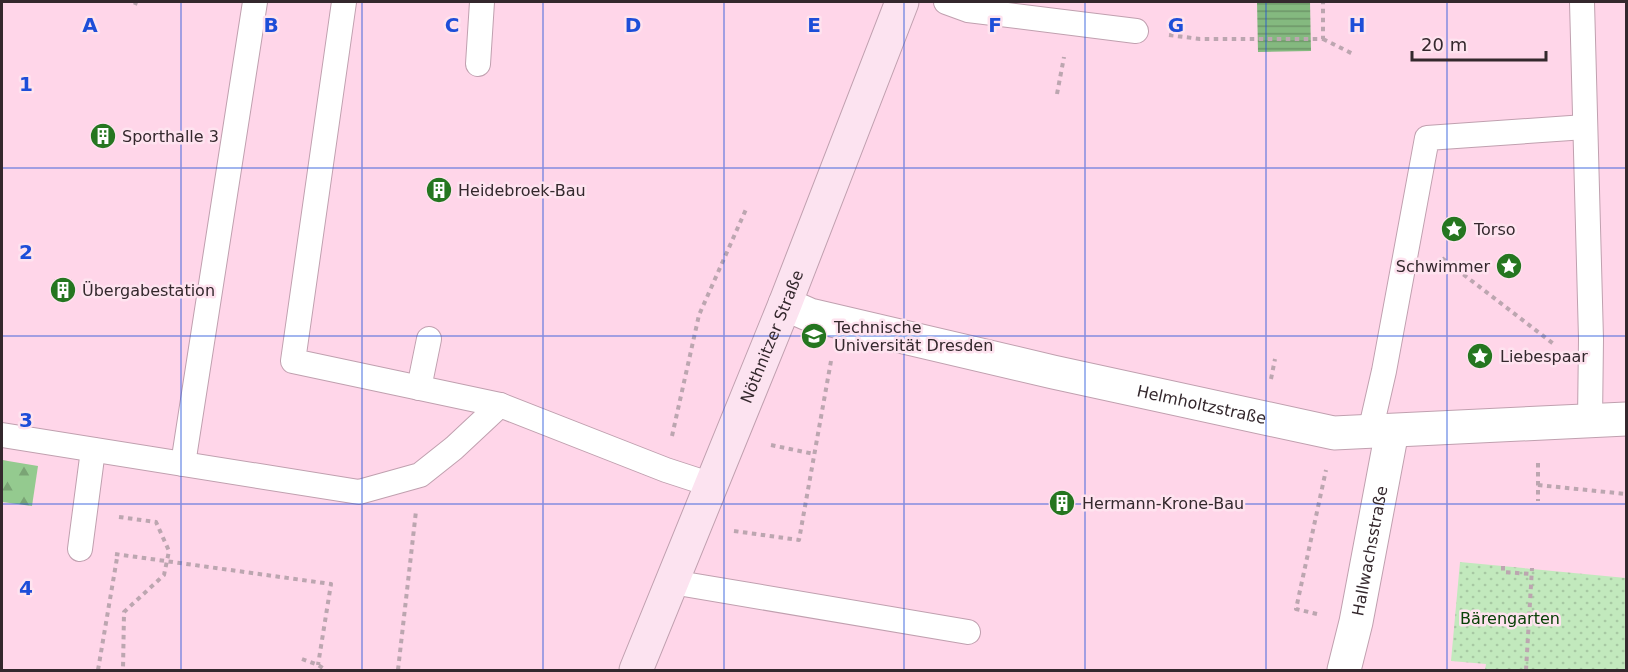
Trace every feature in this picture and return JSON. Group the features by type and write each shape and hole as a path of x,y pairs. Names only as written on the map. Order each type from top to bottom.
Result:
{"street":[{"name":"Nöthnitzer Straße","path":"636,670 712,485 902,2"},
{"name":"Helmholtzstraße","path":"784,304 810,315 986,357 1334,434 1626,419"},
{"name":"Hallwachsstraße","path":"1344,670 1355,630 1381,431"}],"lane":[{"path":"183,464 255,2"},
{"path":"344,2 293,361 500,405 666,470 712,485"},
{"path":"478,64 482,2"},
{"path":"946,2 968,10 1136,31"},
{"path":"1582,2 1591,339 1590,420"},
{"path":"1381,431 1384,371 1427,138 1585,127"},
{"path":"419,388 429,339"},
{"path":"2,435 359,492 420,475 454,448 500,405"},
{"path":"80,549 93,450"},
{"path":"672,582 968,632"}],"path":[{"path":"1323,2 1323,39"},
{"path":"1167,35 1200,39 1323,39 1355,55"},
{"path":"666,470 699,315 747,207"},
{"path":"1406,252 1439,256 1556,345"},
{"path":"773,537 798,540 831,361"},
{"path":"1296,609 1334,434"},
{"path":"771,445 814,454"},
{"path":"398,670 420,475"},
{"path":"1538,485 1626,494"},
{"path":"122,517 156,522 169,550 164,575 124,612 123,670"},
{"path":"98,670 117,554 331,584 318,665"},
{"path":"1503,566 1503,572 1531,574"},
{"path":"1526,670 1532,568"},
{"path":"302,659 326,670"}],"shaded area":[{"name":"Technische Universität Dresden","path":"2,2 1626,2 1626,670 2,670"},
{"path":"1257,2 1310,2 1311,51 1258,52"}],"green space":[{"path":"2,460 38,466 32,506 2,502"},
{"name":"Bärengarten","path":"1460,562 1626,578 1626,670 1485,670 1486,664 1451,661"}],"place":[{"name":"Sporthalle 3","path":"103,136"},
{"name":"Heidebroek-Bau","path":"439,190"},
{"name":"Torso","path":"1454,229"},
{"name":"Schwimmer","path":"1509,266"},
{"name":"Übergabestation","path":"63,290"},
{"name":"Technische Universität Dresden","path":"814,336"},
{"name":"Liebespaar","path":"1480,356"},
{"name":"Hermann-Krone-Bau","path":"1062,503"}]}
